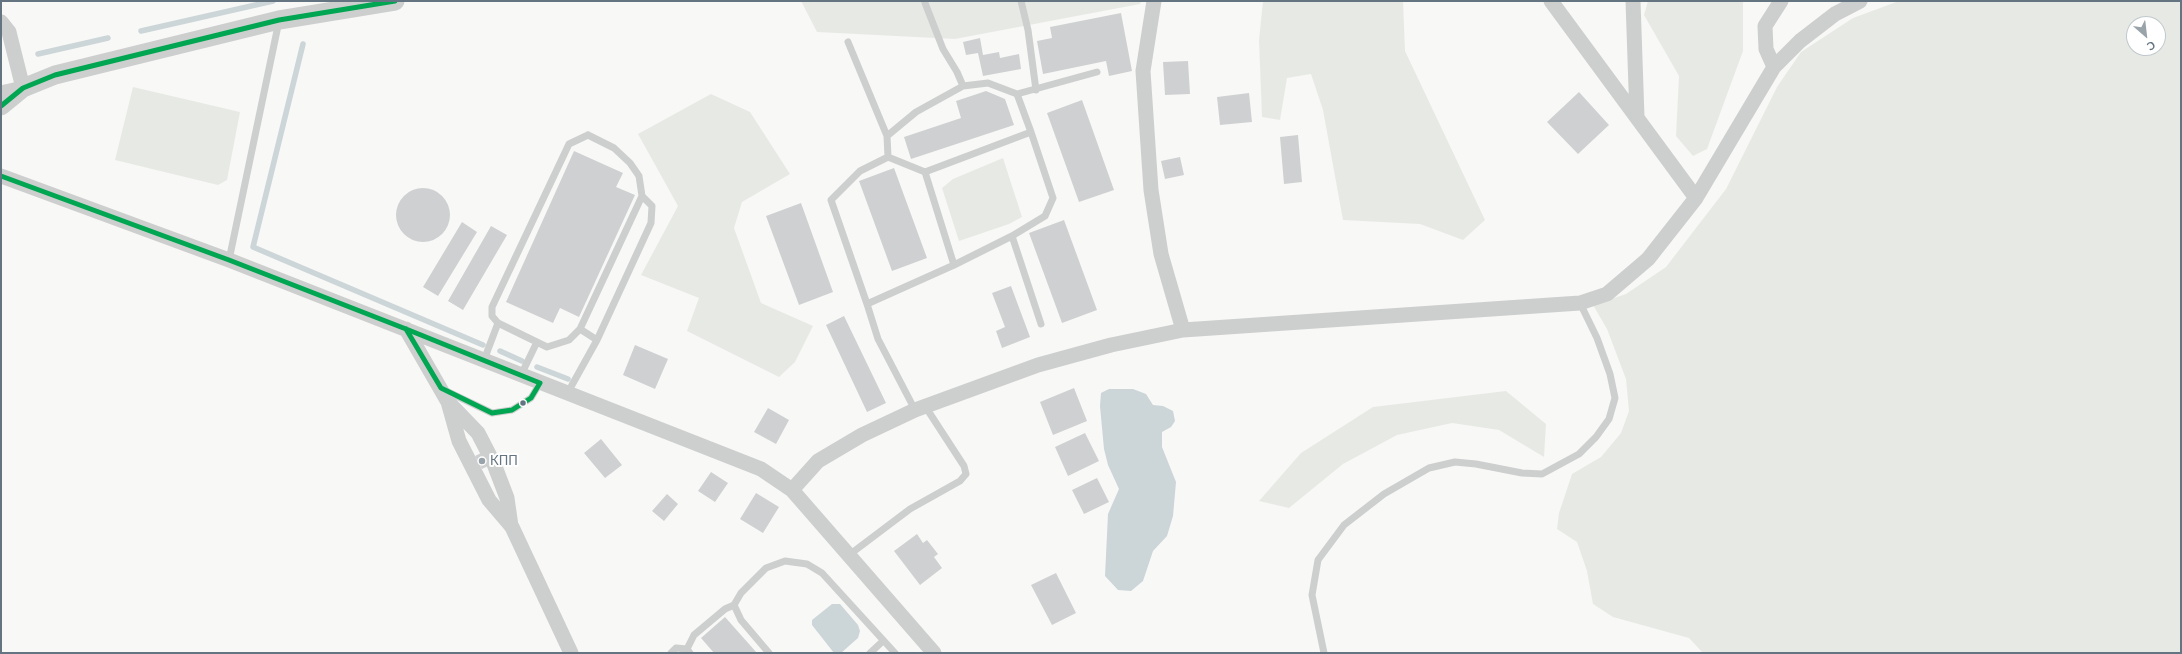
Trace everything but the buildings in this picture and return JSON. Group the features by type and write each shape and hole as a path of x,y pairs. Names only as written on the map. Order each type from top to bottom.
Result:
{"street":[{"path":"1,93 23,88 55,75 279,20 395,1"},
{"path":"1154,1 1143,71 1151,190 1161,254 1183,330"},
{"path":"1551,1 1696,198"},
{"path":"1633,1 1637,117"},
{"path":"1774,67 1766,49 1765,26 1781,1"},
{"path":"792,490 818,462 862,435 920,408 1038,365 1111,345 1183,330 1580,303 1608,294 1648,259 1696,198 1774,67 1800,41 1834,14 1860,1"},
{"path":"1,22 9,32 23,88"},
{"path":"1,106 23,88"},
{"path":"1,176 230,260 760,469 792,490 934,653"},
{"path":"406,329 448,402 459,441 489,500 512,527 572,652"},
{"path":"448,402 478,433 494,464 507,498 512,527"}],"lane":[{"path":"1021,1 1028,30 1036,90"},
{"path":"925,3 943,49 957,72 963,86"},
{"path":"230,260 279,20"},
{"path":"848,42 887,136 888,157"},
{"path":"887,136 916,112 963,86 988,83 1017,94 1097,72"},
{"path":"867,304 954,265 1012,236 1045,216 1053,198 1017,94"},
{"path":"849,555 910,509 960,481 966,474 964,466 920,408 878,339 831,200 860,171 888,157 925,172 1031,132"},
{"path":"588,135 614,148 630,163 639,176 642,196 580,329 569,340 547,346 498,323 492,316 492,307 569,144 588,135"},
{"path":"925,172 954,265"},
{"path":"567,394 597,340 651,223 652,206 642,196"},
{"path":"1012,236 1040,324"},
{"path":"1324,653 1312,595 1318,560 1344,525 1384,494 1429,468 1455,462 1476,464 1522,473 1542,474 1579,454 1596,437 1609,419 1615,398 1610,374 1597,338 1580,303"},
{"path":"484,360 498,323"},
{"path":"580,329 597,340"},
{"path":"521,375 537,342"},
{"path":"441,388 492,413 512,410 531,398 540,383"},
{"path":"671,653 676,648 689,651 694,635 725,609 734,605 741,593 766,568 785,560 807,564 822,573 895,653"},
{"path":"734,605 741,620 769,653"},
{"path":"870,653 883,641"}],"shaded area":[{"path":"801,1 1141,1 1140,4 955,39 817,32"},
{"path":"1263,1 1403,1 1405,51 1485,220 1463,240 1420,224 1343,220 1323,110 1311,74 1287,78 1280,120 1262,117 1259,40"},
{"path":"1648,1 1743,1 1743,51 1707,149 1693,156 1676,136 1679,76 1644,15"},
{"path":"1899,1 2181,1 2181,653 1703,653 1689,638 1613,617 1593,604 1587,571 1577,542 1557,529 1559,513 1572,474 1601,457 1621,433 1629,411 1626,379 1607,329 1593,305 1626,294 1666,267 1726,189 1777,87 1801,52 1853,18"},
{"path":"133,87 240,112 227,180 218,185 115,160"},
{"path":"711,94 750,112 790,174 742,202 734,228 761,303 813,326 795,362 779,377 687,331 699,298 641,275 678,206 638,134"},
{"path":"1003,158 1022,217 1009,224 959,241 942,188 953,179"},
{"path":"1109,389 1133,389 1146,394 1153,405 1163,406 1173,411 1175,421 1171,427 1162,432 1162,447 1176,482 1173,516 1167,536 1153,551 1143,581 1131,591 1118,590 1105,576 1108,514 1119,489 1108,465 1104,449 1100,406 1101,393"},
{"path":"1506,391 1546,424 1544,457 1499,430 1452,423 1397,435 1343,464 1289,508 1259,501 1301,453 1373,407"},
{"path":"832,604 840,604 858,625 860,631 858,638 841,653 834,653 812,625 812,620"}],"waterway":[{"path":"141,31 273,1"},
{"path":"38,54 108,38"},
{"path":"303,44 253,247 483,345"},
{"path":"500,351 522,361"},
{"path":"537,367 568,379"}],"transit line":[{"path":"1,106 23,88 55,75 279,20 395,1"},
{"path":"1,176 229,260 406,329"},
{"path":"406,329 540,383 531,398 512,410 492,413 441,388 406,329"}],"place":[{"name":"КПП","path":"482,461"}]}
